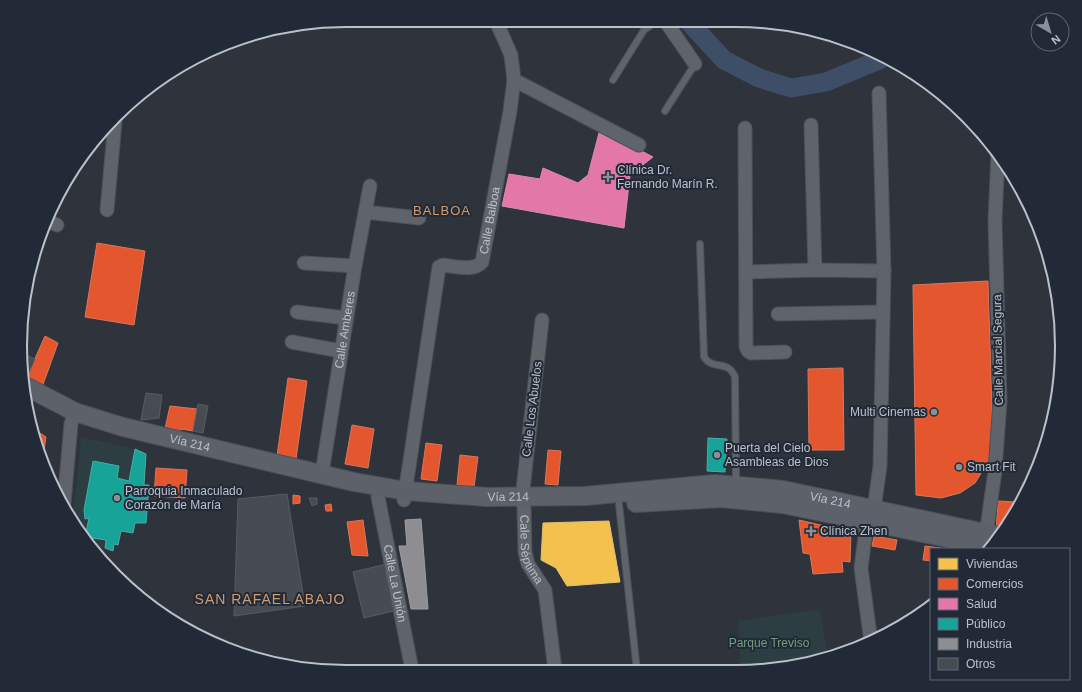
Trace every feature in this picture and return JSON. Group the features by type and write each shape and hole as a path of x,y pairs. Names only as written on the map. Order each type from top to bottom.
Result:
{"main road":[{"name":"Vía 214","path":"30,389 73,418 123,427 322,473 405,496"},
{"name":"Vía 214","path":"32,404 73,418 378,497 487,497 523,503 619,504 721,498 870,515"},
{"name":"Vía 214","path":"523,503 715,484 783,490 955,539 988,541"}],"street":[{"name":"Calle Balboa","path":"405,496 438,270 442,265 474,268 479,266 482,262 510,111 514,80 511,55 499,27"},
{"path":"669,27 695,64"},
{"path":"514,80 640,145"},
{"path":"871,635 861,568 880,466 884,271 879,93"},
{"path":"811,125 814,270"},
{"path":"107,210 114,127"},
{"path":"745,128 748,351 751,353 785,352"},
{"name":"Calle Marcial Segura","path":"990,538 1000,401 996,221 998,164"},
{"name":"Calle Amberes","path":"322,473 346,318 370,186"},
{"path":"365,212 419,218"},
{"path":"304,263 355,266"},
{"path":"746,272 814,270 884,271"},
{"path":"297,312 346,318"},
{"path":"778,314 883,312"},
{"name":"Calle Los Abuelos","path":"523,503 542,320"},
{"path":"292,342 341,351"},
{"path":"65,496 73,418"},
{"name":"Calle La Unión","path":"378,497 411,665"},
{"name":"Cale Séptima","path":"523,503 524,552 528,564 540,580 545,590 554,665"}],"lane":[{"path":"613,80 644,30 648,27"},
{"path":"664,111 695,64"},
{"path":"700,244 704,357 711,364 727,367 732,371 735,377 736,486"},
{"path":"619,504 637,665"}],"green space":[{"path":"81,437 135,449 129,481 117,478 93,462 84,510 85,519 89,518 86,531 74,512"},
{"path":"92,538 106,540 105,548 99,547"},
{"name":"Parque Treviso","path":"820,609 827,652 798,659 740,665 738,621"}],"building: Viviendas":[{"path":"609,521 620,582 567,586 556,568 541,560 543,523"}],"building: Comercios":[{"path":"97,243 145,251 134,325 85,317"},
{"path":"988,281 993,444 988,462 975,483 960,493 941,498 916,495 913,285"},
{"path":"45,336 58,343 41,390 29,381 29,373"},
{"path":"843,368 844,450 809,450 808,369"},
{"path":"288,378 307,381 296,459 277,456"},
{"path":"170,406 197,409 193,431 181,429 178,434 164,433"},
{"path":"352,425 374,429 368,468 345,464"},
{"path":"39,432 46,437 44,449"},
{"path":"426,443 442,445 437,481 421,479"},
{"path":"548,450 561,451 558,485 545,484"},
{"path":"460,455 478,457 474,487 457,485"},
{"path":"156,468 187,470 185,498 154,496"},
{"path":"293,495 300,496 300,503 293,504"},
{"path":"998,501 1014,502 1012,506 996,530"},
{"path":"331,504 332,511 326,511 325,505"},
{"path":"363,520 368,556 352,555 347,522"},
{"path":"799,520 851,532 850,562 842,561 843,572 813,574 810,554 803,553"},
{"path":"874,536 897,540 895,550 872,546"},
{"path":"925,546 940,548 930,548 930,561 923,560"}],"building: Salud":[{"name":"Clínica Dr. Fernando Marín R.","path":"600,129 653,157 630,175 624,228 502,206 509,174 540,179 543,168 578,183 588,175"}],"building: Público":[{"name":"Puerta del Cielo Asambleas de Dios","path":"708,438 727,439 725,472 707,471"},
{"name":"Parroquia Inmaculado Corazón de María","path":"135,449 146,454 144,485 149,485 146,523 135,523 133,533 121,531 118,545 114,544 113,551 105,548 106,540 92,538 86,531 89,518 85,519 84,510 93,461 119,466 117,478 129,481"}],"building: Industria":[{"path":"421,519 428,609 411,609 399,546 407,546 405,520"}],"building: Otros":[{"path":"27,356 35,359 29,373"},
{"path":"146,393 162,395 159,418 141,420"},
{"path":"198,404 208,406 203,433 193,431"},
{"path":"287,494 305,606 234,616 238,499"},
{"path":"309,498 317,498 317,504 312,506"},
{"path":"387,564 398,610 364,618 353,572"}],"waterway":[{"path":"694,27 724,60 759,78 791,88 826,82 878,60"}],"place":[{"name":"Clínica Dr. Fernando Marín R.","path":"608,177"},
{"name":"Multi Cinemas","path":"934,412"},
{"name":"Puerta del Cielo Asambleas de Dios","path":"717,455"},
{"name":"Smart Fit","path":"959,467"},
{"name":"Parroquia Inmaculado Corazón de María","path":"117,498"},
{"name":"Clínica Zhen","path":"811,531"}],"district":[{"name":"BALBOA","path":"442,210"},
{"name":"SAN RAFAEL ABAJO","path":"270,599"}]}
